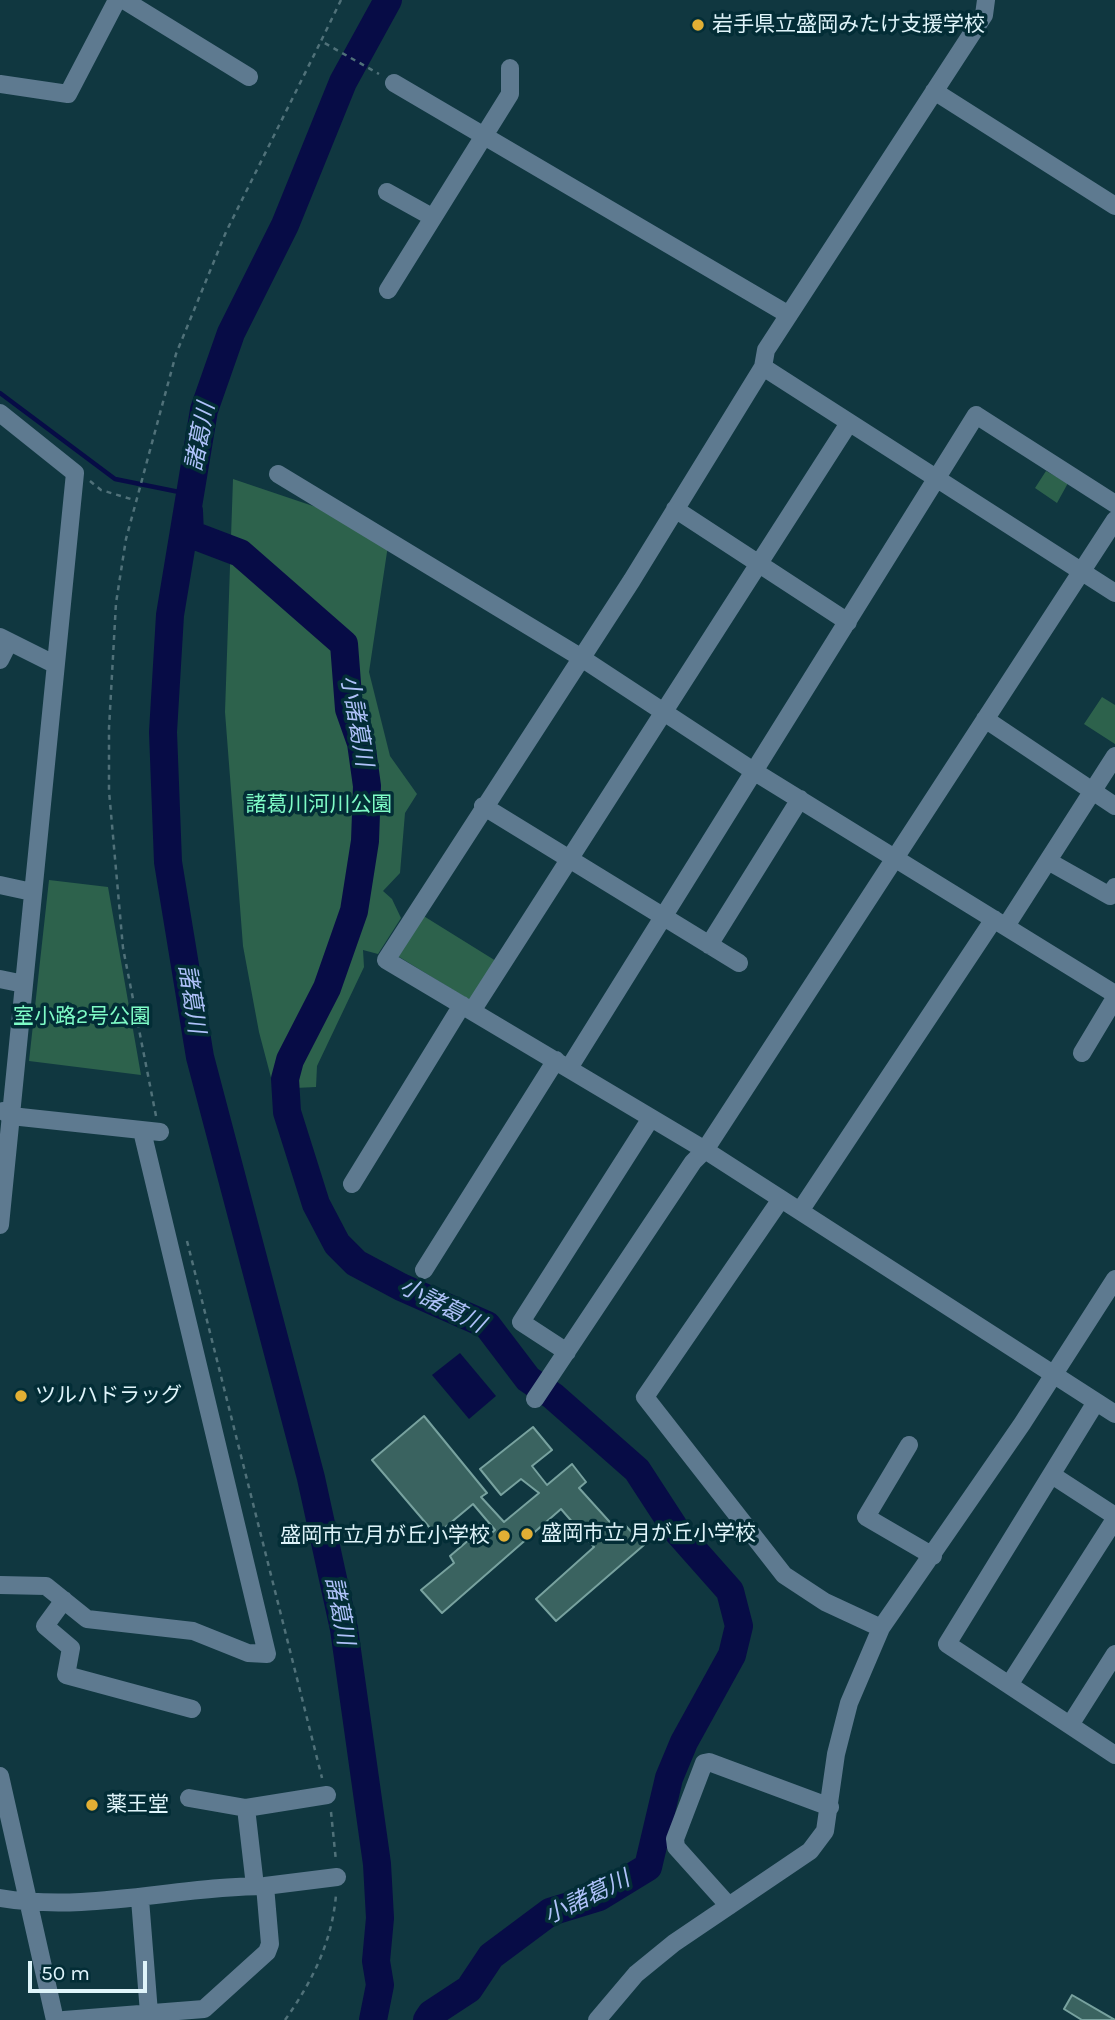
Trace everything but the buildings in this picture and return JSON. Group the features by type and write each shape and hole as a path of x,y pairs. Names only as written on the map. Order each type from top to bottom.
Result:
{"street":[{"path":"0,84 68,94 117,0"},
{"path":"124,0 249,77"},
{"path":"986,0 984,15 766,350 763,367 675,509 386,960 705,1150 1115,1414"},
{"path":"388,290 510,94 510,68"},
{"path":"394,83 789,315"},
{"path":"934,90 1115,205"},
{"path":"387,192 432,217"},
{"path":"763,367 1115,593"},
{"path":"0,414 75,473 24,984 6,1113 1,1215"},
{"path":"424,1270 664,916 976,415 1115,504"},
{"path":"352,1184 467,1008 571,859 849,424"},
{"path":"278,474 580,657 755,772 1115,996 1082,1053"},
{"path":"675,509 848,622"},
{"path":"540,1392 693,1162 705,1150 1115,520"},
{"path":"0,660 5,639 54,664"},
{"path":"985,719 1115,806"},
{"path":"800,1211 1000,923 1048,861 1115,756"},
{"path":"709,945 800,800"},
{"path":"484,806 739,964"},
{"path":"1048,861 1110,896 1115,887"},
{"path":"0,885 32,892"},
{"path":"0,979 24,984"},
{"path":"0,1585 46,1586 87,1619 193,1631 248,1653 267,1654 151,1131 6,1113"},
{"path":"567,1352 521,1322 651,1118"},
{"path":"781,1199 645,1397 784,1575 825,1602 881,1628"},
{"path":"597,2020 636,1974 674,1942 810,1851 825,1831 836,1754 849,1703 881,1628 933,1556 1115,1279"},
{"path":"1097,1402 947,1644 1115,1755"},
{"path":"908,1445 866,1517 933,1556"},
{"path":"1009,1685 1115,1518 1052,1475"},
{"path":"64,1600 45,1626 71,1648 66,1675 191,1709"},
{"path":"1070,1725 1115,1654"},
{"path":"729,1906 676,1847 675,1839 704,1763 709,1762 830,1807"},
{"path":"0,1776 55,2020"},
{"path":"189,1798 246,1808 327,1795"},
{"path":"64,2020 204,2009 267,1952 270,1944 246,1808"},
{"path":"0,1898 29,1903 140,1899 337,1877"},
{"path":"140,1899 149,2013"}],"path":[{"path":"151,1131 123,948 108,791 108,729 116,603 135,501 176,354 226,232 341,0"},
{"path":"321,41 394,83"},
{"path":"75,473 101,490 135,501"},
{"path":"187,1240 327,1795 335,1839 337,1877 334,1911 325,1951 305,1992 285,2020"}],"green space":[{"path":"1046,471 1068,483 1057,503 1035,488"},
{"name":"諸葛川河川公園","path":"233,479 390,532 369,672 390,756 417,794 405,813 400,873 383,891 392,899 401,918 378,954 363,950 364,967 317,1066 316,1087 274,1089 259,1032 243,946 225,712"},
{"path":"1102,697 1115,705 1115,744 1084,724"},
{"name":"室小路2号公園","path":"49,880 108,887 141,1075 29,1061"},
{"path":"422,915 496,961 471,1001 396,955"}],"shaded area":[{"path":"460,1353 496,1396 469,1419 432,1375"}],"waterway":[{"name":"諸葛川","path":"373,2020 380,1985 376,1961 380,1918 377,1864 344,1629 311,1478 200,1057 168,862 163,732 170,615 204,410 231,333 285,225 343,82 388,0"},
{"path":"0,393 115,479 189,494"},
{"name":"小諸葛川","path":"189,511 190,534 240,553 344,644 349,709 361,743 367,786 365,841 354,911 327,988 290,1060 285,1079 287,1112 316,1204 337,1244 356,1263 401,1287 487,1325 528,1379 553,1396 637,1470 676,1530 730,1591 739,1626 732,1655 684,1742 669,1778 648,1867 599,1897 550,1912 491,1956 469,1989 431,2014 427,2020"}],"place":[{"name":"岩手県立盛岡みたけ支援学校","path":"698,25"},
{"name":"ツルハドラッグ","path":"21,1396"},
{"name":"盛岡市立 月が丘小学校","path":"527,1534"},
{"name":"盛岡市立月が丘小学校","path":"504,1536"},
{"name":"薬王堂","path":"92,1805"}]}
